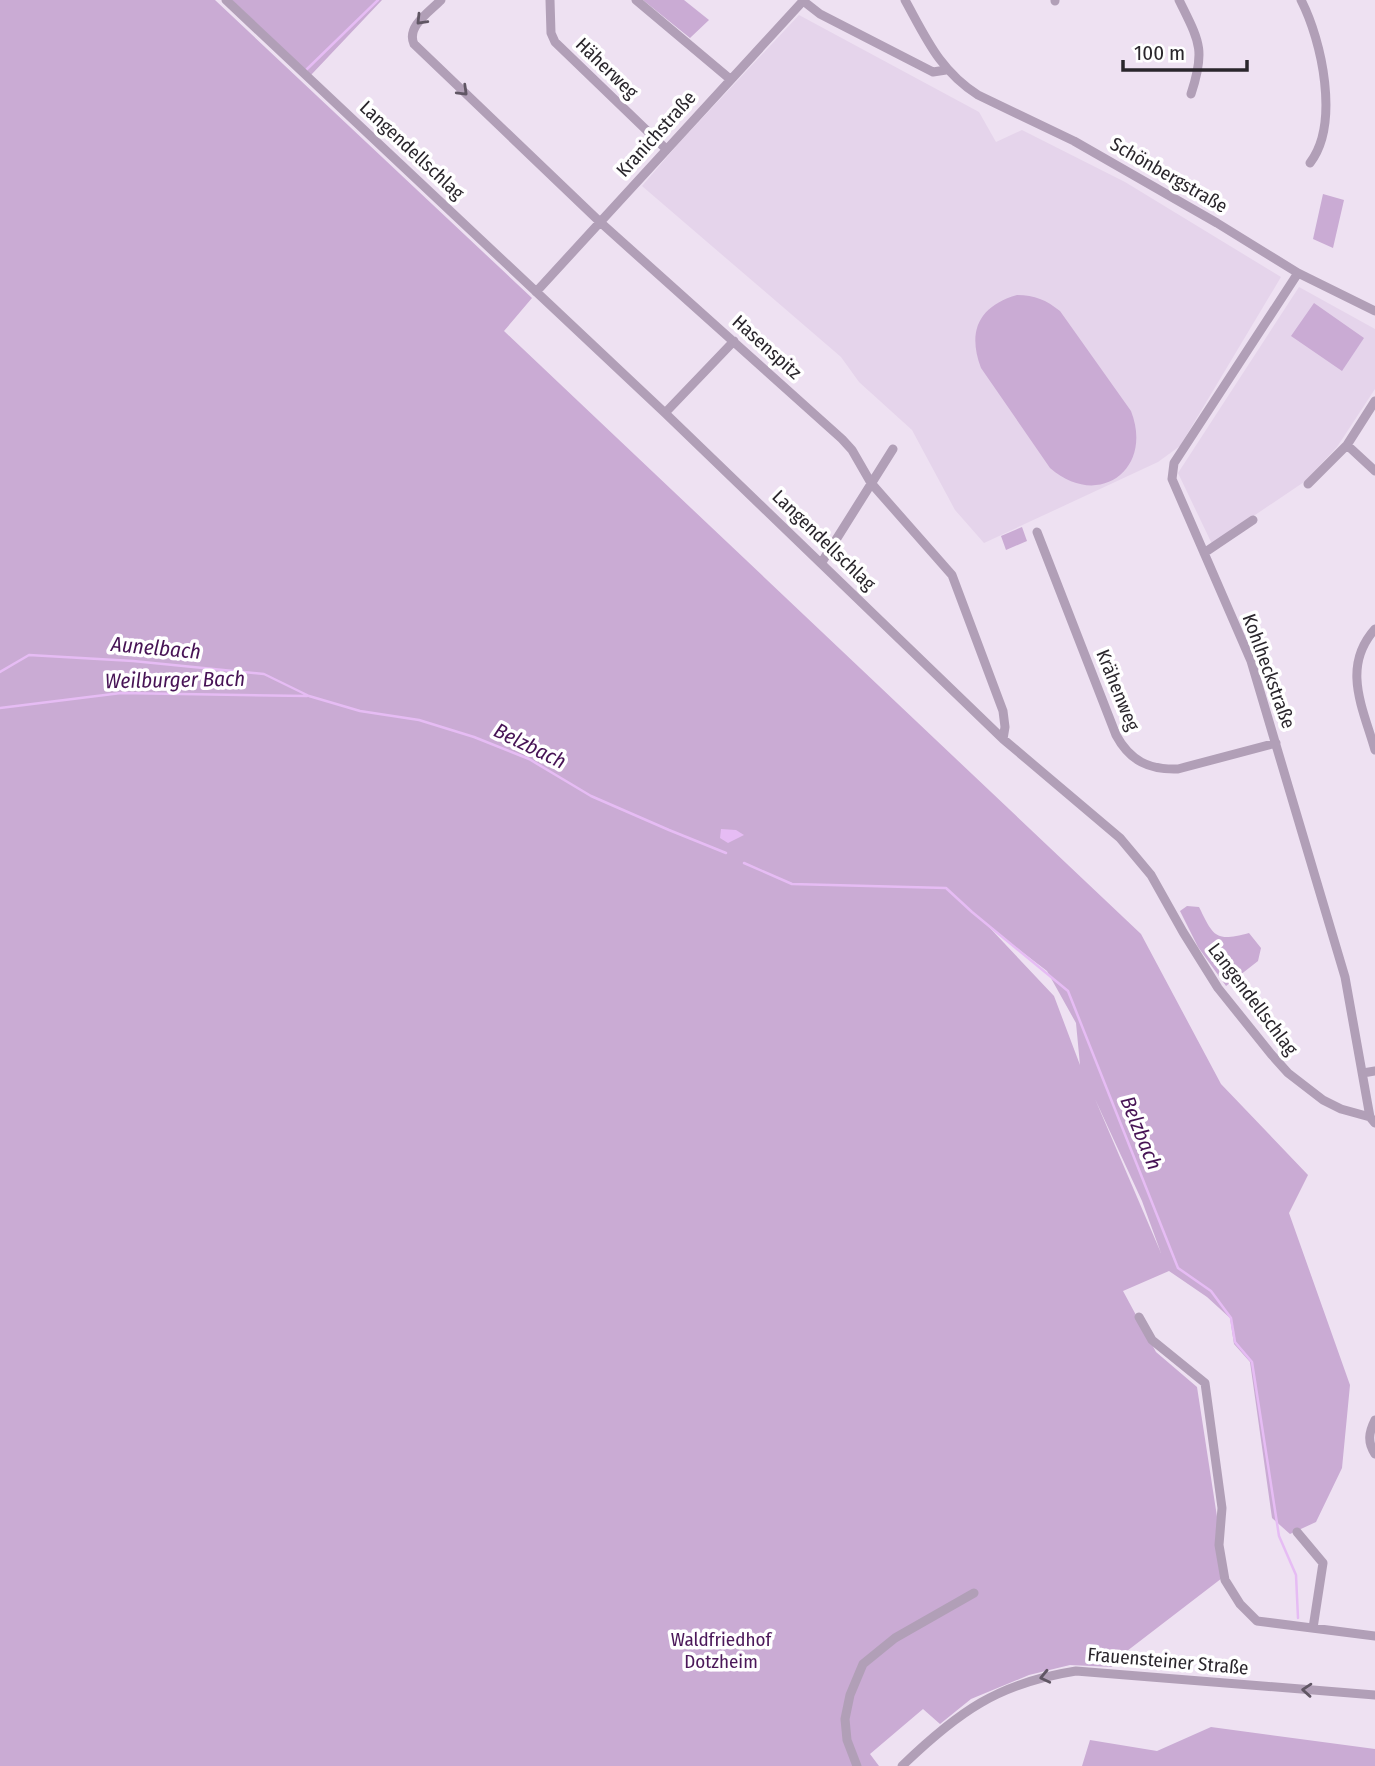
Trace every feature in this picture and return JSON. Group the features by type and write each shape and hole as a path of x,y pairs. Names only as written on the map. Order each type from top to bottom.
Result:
{"street":[{"name":"Langendellschlag","path":"226,0 666,413 1003,739 1120,838 1135,854 1166,898 1183,932 1218,988 1244,1023 1288,1073 1323,1100 1341,1110 1372,1120"},
{"name":"Hasenspitz","path":"441,0 413,28 411,37 414,44 600,222 842,439 872,483 952,575 1003,711 1003,739"},
{"name":"Häherweg","path":"550,0 551,33 555,42 666,149"},
{"path":"636,0 730,79"},
{"path":"803,1 820,15 933,72 946,70 905,0"},
{"path":"1179,0 1201,50 1198,73 1191,94"},
{"path":"1301,0 1314,29 1324,87 1321,142 1310,163"},
{"name":"Kranichstraße","path":"536,292 803,1"},
{"name":"Schönbergstraße","path":"946,70 978,96 1082,146 1298,273 1375,311"},
{"name":"Kohlheckstraße","path":"1298,273 1171,471 1172,480 1251,661 1345,977 1372,1120"},
{"path":"666,413 734,341"},
{"path":"1308,484 1347,444 1375,401"},
{"path":"1347,444 1375,471"},
{"path":"822,562 893,449"},
{"path":"1204,553 1254,520"},
{"name":"Krähenweg","path":"1037,531 1115,735 1129,755 1147,766 1178,769 1276,743"},
{"path":"1375,629 1360,650 1356,676 1375,750"},
{"path":"1363,1073 1375,1071"},
{"path":"1139,1317 1152,1340 1205,1383 1222,1508 1219,1545 1225,1580 1240,1604 1257,1621 1375,1636"},
{"path":"1375,1420 1369,1441 1375,1454"},
{"path":"1297,1532 1323,1563 1313,1628"},
{"path":"857,1766 846,1736 845,1719 850,1695 863,1664 895,1638 974,1593"},
{"name":"Frauensteiner Straße","path":"902,1766 976,1704 1038,1678 1076,1671 1375,1695"}],"shaded area":[{"path":"799,15 979,112 996,142 1022,130 1125,182 1281,277 1180,446 1158,462 984,543 955,510 912,430 859,382 841,357 642,186"},
{"path":"1299,287 1375,329 1375,389 1337,447 1304,482 1212,544 1178,473"},
{"path":"721,829 736,830 744,835 728,843 720,838"}],"green space":[{"name":"Waldfriedhof Dotzheim","path":"0,0 215,0 532,298 504,331 1141,934 1221,1084 1308,1175 1289,1213 1350,1385 1342,1468 1316,1522 1290,1534 1272,1518 1250,1362 1234,1344 1230,1318 1207,1297 1169,1271 1123,1291 1156,1352 1197,1387 1226,1575 1114,1661 1112,1667 1070,1665 1029,1675 971,1699 940,1724 923,1709 870,1754 879,1766 0,1766","holes":["988,926 1047,971 1076,1023 1080,1065 1054,996","1095,1099 1142,1201 1161,1253"]},
{"path":"232,0 382,0 311,75"},
{"path":"643,0 684,0 709,20 690,38"},
{"path":"1323,194 1344,200 1333,248 1313,239"},
{"path":"1017,295 1040,299 1060,311 1131,411 1136,432 1135,451 1128,466 1117,477 1103,484 1086,485 1068,480 1050,468 981,368 975,343 979,322 993,306"},
{"path":"1314,303 1364,338 1342,371 1291,336"},
{"path":"1022,527 1027,541 1006,550 1001,536"},
{"path":"1187,906 1199,907 1208,925 1217,935 1229,937 1249,933 1261,948 1258,961 1226,986 1198,947 1180,911"},
{"path":"1211,1727 1375,1749 1375,1766 1082,1766 1090,1740 1157,1751"}],"waterway":[{"path":"305,71 378,0"},
{"name":"Belzbach","path":"0,672 29,655 133,661 264,674 309,696 360,711 419,720 474,737 529,759 591,796 726,853"},
{"name":"Weilburger Bach","path":"0,708 121,693 307,696"},
{"name":"Belzbach","path":"744,863 792,884 946,888 1068,991 1178,1268 1211,1291 1231,1318 1235,1342 1252,1362 1279,1536 1296,1575 1298,1618"}],"water label":[{"name":"Aunelbach","path":"156,648"}]}
